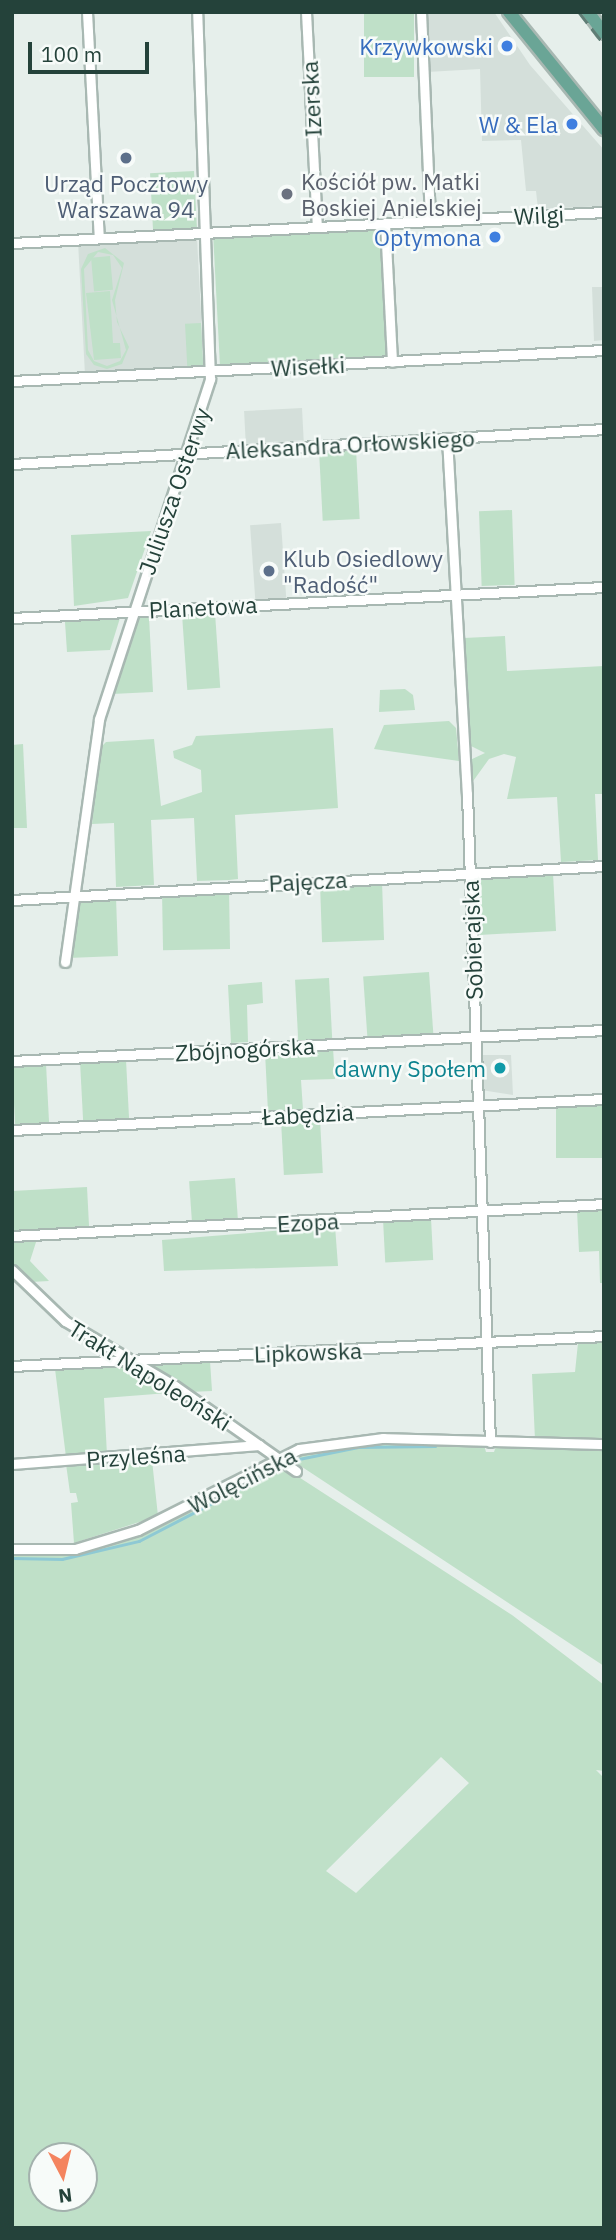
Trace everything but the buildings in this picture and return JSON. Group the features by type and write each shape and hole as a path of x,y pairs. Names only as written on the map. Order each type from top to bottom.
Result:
{"main road":[{"path":"509,12 604,128"},
{"path":"588,12 604,33"},
{"path":"598,12 604,20"}],"street":[{"path":"87,12 99,238"},
{"name":"Juliusza Osterwy","path":"65,961 71,895 99,719 132,611 187,453 210,370 197,12"},
{"name":"Izerska","path":"306,12 317,227"},
{"path":"421,12 430,220"},
{"name":"Wilgi","path":"12,243 604,212"},
{"path":"385,223 392,362"},
{"name":"Wisełki","path":"12,381 604,350"},
{"name":"Aleksandra Orłowskiego","path":"12,464 604,429"},
{"name":"Sobierajska","path":"447,438 470,873 490,1442"},
{"name":"Planetowa","path":"12,618 604,587"},
{"name":"Pajęcza","path":"12,900 604,866"},
{"name":"Zbójnogórska","path":"12,1061 604,1030"},
{"name":"Łabędzia","path":"12,1130 604,1099"},
{"name":"Ezopa","path":"12,1236 604,1204"},
{"name":"Trakt Napoleoński","path":"12,1270 65,1321 127,1357 296,1471"},
{"name":"Lipkowska","path":"12,1366 127,1357 604,1336"},
{"name":"Wolęcińska","path":"12,1549 66,1550 116,1538 172,1516 299,1449 383,1438 604,1444"},
{"name":"Przyleśna","path":"12,1464 259,1445"}],"shaded area":[{"path":"426,12 494,12 530,65 604,150 604,206 538,209 536,191 526,191 521,140 482,141 480,69 427,72"},
{"path":"197,238 204,368 85,374 78,244"},
{"path":"592,287 604,287 604,340 594,341"},
{"path":"302,408 304,441 246,444 244,411"},
{"path":"281,523 286,598 255,600 250,525"},
{"path":"480,1055 511,1055 513,1095 481,1090"}],"green space":[{"path":"364,12 414,12 414,77 364,77"},
{"path":"194,171 197,228 153,230 150,173"},
{"path":"381,228 388,357 220,366 213,237"},
{"path":"105,248 124,263 115,300 116,316 112,300 122,268 113,255 98,252 84,269 88,350 94,361 107,366 120,361 126,350 120,328 129,347 122,364 107,369 94,365 86,354 81,269 88,254"},
{"path":"110,256 113,290 94,292 91,258"},
{"path":"110,291 113,343 120,343 121,358 94,360 86,293"},
{"path":"201,323 203,368 187,369 185,324"},
{"path":"356,449 360,519 323,521 319,451"},
{"path":"512,510 515,585 482,586 479,511"},
{"path":"151,531 128,598 74,606 71,535"},
{"path":"215,613 220,688 187,690 182,615"},
{"path":"149,617 153,692 112,694 138,618"},
{"path":"120,618 110,650 67,652 65,622"},
{"path":"505,636 507,671 604,666 604,794 595,794 598,860 561,862 557,797 507,799 516,757 504,754 489,759 471,784 470,760 485,753 469,745 464,638"},
{"path":"405,689 413,695 415,710 379,712 380,690"},
{"path":"449,721 456,728 459,761 374,749 384,725"},
{"path":"333,728 338,808 235,815 238,879 229,880 197,881 194,818 151,820 154,885 116,887 114,823 92,824 100,748 106,742 154,739 161,806 202,792 201,770 174,758 173,751 192,745 196,736"},
{"path":"23,744 27,828 12,828 12,745"},
{"path":"553,873 556,931 479,935 476,877"},
{"path":"382,882 384,940 322,942 320,884"},
{"path":"229,890 230,949 163,950 162,891"},
{"path":"116,897 118,956 68,958 73,899"},
{"path":"429,972 433,1034 367,1038 363,977"},
{"path":"329,978 332,1039 298,1041 295,980"},
{"path":"262,982 263,1003 247,1005 248,1042 231,1043 228,985"},
{"path":"333,1048 335,1079 301,1080 303,1110 268,1112 265,1052"},
{"path":"126,1060 129,1121 83,1123 80,1062"},
{"path":"46,1064 49,1125 15,1127 12,1066"},
{"path":"556,1104 604,1104 604,1158 556,1158"},
{"path":"320,1119 323,1173 284,1175 281,1121"},
{"path":"235,1178 238,1220 192,1223 189,1181"},
{"path":"87,1187 89,1227 14,1231 12,1191"},
{"path":"604,1209 604,1283 600,1283 599,1251 579,1252 577,1210"},
{"path":"431,1218 433,1260 385,1262 383,1221"},
{"path":"335,1226 338,1266 164,1271 162,1240"},
{"path":"37,1239 30,1261 49,1281 31,1282 12,1264 12,1241"},
{"path":"604,1342 604,1441 535,1440 532,1374 575,1372 578,1343"},
{"path":"210,1361 212,1391 190,1392 153,1366"},
{"path":"127,1365 168,1393 104,1398 107,1455 66,1457 55,1369"},
{"path":"383,1440 484,1445 486,1452 494,1452 496,1446 604,1447 604,1666 287,1457"},
{"path":"152,1460 158,1516 74,1543 71,1503 78,1502 76,1493 70,1493 66,1464"},
{"path":"277,1463 512,1615 604,1685 604,1771 596,1770 604,1778 604,2228 12,2228 12,1553 78,1552 142,1534","holes":["441,1757 469,1783 356,1893 326,1871"]}],"waterway":[{"path":"294,1460 358,1447 435,1446"},
{"path":"12,1558 62,1559 139,1541 280,1468"}],"railway":[{"path":"579,12 604,44"}],"place":[{"name":"Krzywkowski","path":"507,46"},
{"name":"W & Ela","path":"572,124"},
{"name":"Urząd Pocztowy Warszawa 94","path":"126,158"},
{"name":"Kościół pw. Matki Boskiej Anielskiej","path":"287,194"},
{"name":"Optymona","path":"495,237"},
{"name":"Klub Osiedlowy \"Radość\"","path":"269,571"},
{"name":"dawny Społem","path":"500,1068"}]}
